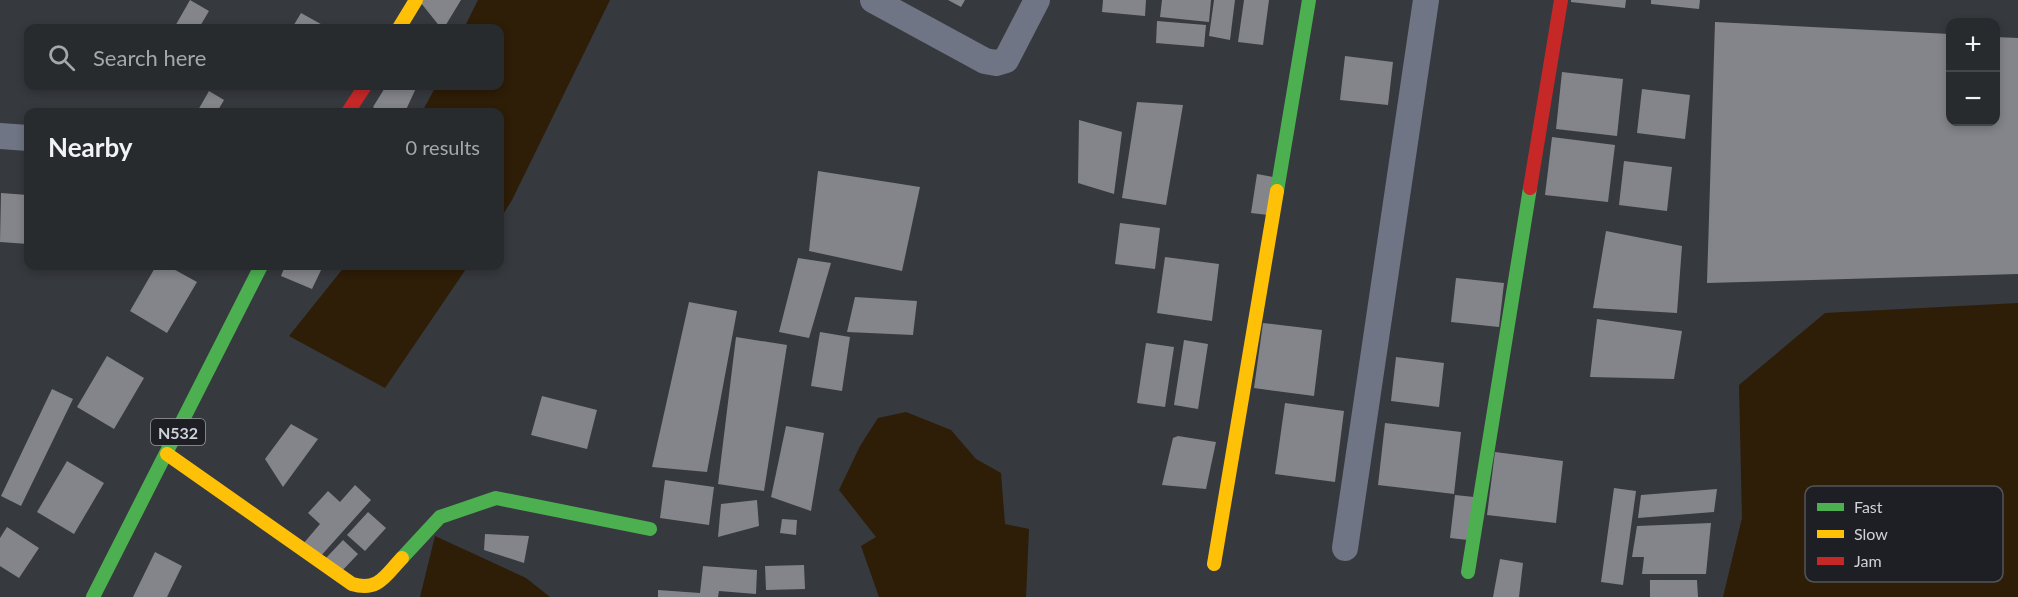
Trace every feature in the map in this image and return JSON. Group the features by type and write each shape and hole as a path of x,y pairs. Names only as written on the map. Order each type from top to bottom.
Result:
{"main road":[{"path":"1214,564 1309,0"},
{"path":"1467,572 1561,0"},
{"path":"401,24 413,1"},
{"path":"350,108 362,90"},
{"name":"N532","path":"93,597 259,270"},
{"path":"167,454 352,584 366,588 379,583 440,517 496,498 650,529"}],"street":[{"path":"873,0 908,8 985,61 996,63 1006,60 1037,0"},
{"path":"1345,548 1426,0"},
{"path":"0,136 24,138"}],"shaded area":[{"path":"478,0 610,0 504,213 504,108 424,108 434,90 504,90 504,24 466,24"},
{"path":"342,270 465,270 385,388 289,336"},
{"path":"2018,303 2018,597 1723,597 1742,518 1739,385 1825,313"},
{"path":"906,412 951,430 976,459 1001,473 1005,524 1029,529 1026,597 879,597 861,546 876,537 839,490 860,446 878,418"},
{"path":"435,536 526,578 550,597 420,597"}],"building":[{"path":"190,0 209,11 201,24 176,24"},
{"path":"423,0 461,0 446,24 438,24 421,3"},
{"path":"948,0 965,0 961,7"},
{"path":"1103,0 1146,0 1145,16 1102,12"},
{"path":"1162,0 1211,0 1209,22 1160,17"},
{"path":"1214,0 1235,0 1230,40 1209,36"},
{"path":"1244,0 1269,0 1263,45 1238,42"},
{"path":"1571,0 1626,0 1625,8 1571,2"},
{"path":"1651,0 1700,0 1699,9 1651,4"},
{"path":"301,13 321,24 294,24"},
{"path":"1157,21 1206,25 1204,47 1156,43"},
{"path":"1715,22 1946,34 1946,126 2000,126 2000,37 2018,38 2018,274 1707,283"},
{"path":"1345,56 1393,62 1388,105 1340,100"},
{"path":"1562,72 1623,79 1617,136 1556,129"},
{"path":"1642,89 1690,95 1685,139 1637,133"},
{"path":"384,90 415,90 407,108 373,107"},
{"path":"209,91 224,100 219,108 199,108"},
{"path":"1137,102 1183,105 1166,205 1122,198"},
{"path":"1079,120 1122,132 1114,194 1078,183"},
{"path":"1552,137 1615,145 1608,202 1545,195"},
{"path":"1624,161 1672,167 1667,211 1619,205"},
{"path":"818,171 920,187 902,271 809,251"},
{"path":"1257,174 1273,177 1268,215 1251,213"},
{"path":"1,193 24,195 24,244 0,242"},
{"path":"1120,223 1160,228 1155,269 1115,264"},
{"path":"1606,231 1682,246 1677,313 1593,308"},
{"path":"1165,257 1219,264 1212,321 1157,313"},
{"path":"798,258 831,263 809,338 779,332"},
{"path":"154,270 175,270 197,282 167,333 130,311"},
{"path":"283,270 321,270 312,289 281,276"},
{"path":"1456,278 1504,283 1499,327 1451,322"},
{"path":"855,297 917,301 913,335 847,332"},
{"path":"689,302 737,311 707,472 652,467"},
{"path":"1597,319 1682,331 1674,379 1590,377"},
{"path":"1263,323 1322,330 1314,396 1254,388"},
{"path":"820,332 850,337 842,391 811,386"},
{"path":"736,337 787,345 764,491 718,484"},
{"path":"1184,340 1208,344 1198,409 1174,405"},
{"path":"1146,343 1174,347 1165,407 1137,403"},
{"path":"107,356 144,378 114,429 77,407"},
{"path":"1396,357 1444,363 1439,407 1391,401"},
{"path":"52,389 73,399 21,506 1,496"},
{"path":"542,396 597,410 587,449 531,435"},
{"path":"1285,403 1344,411 1335,482 1275,474"},
{"path":"1385,423 1461,432 1454,494 1378,485"},
{"path":"291,424 318,439 283,487 265,459"},
{"path":"786,426 824,433 811,511 771,497"},
{"path":"1178,436 1216,442 1206,489 1162,485 1173,438"},
{"path":"1495,452 1563,461 1556,523 1487,515"},
{"path":"67,461 104,483 74,534 37,512"},
{"path":"665,480 714,487 709,525 660,518"},
{"path":"355,485 371,500 319,558 303,544 320,524 308,513 328,491 340,502"},
{"path":"1614,488 1636,491 1623,585 1601,582"},
{"path":"1717,489 1714,512 1638,518 1641,495"},
{"path":"1455,495 1474,497 1468,540 1450,538"},
{"path":"757,500 759,526 718,537 721,504"},
{"path":"368,512 386,528 365,551 347,535"},
{"path":"782,519 797,520 796,535 780,533"},
{"path":"1711,523 1706,574 1642,574 1644,557 1632,557 1637,526"},
{"path":"7,527 39,548 19,578 0,566 0,538"},
{"path":"485,534 529,536 524,563 484,550"},
{"path":"343,540 358,554 341,572 326,558"},
{"path":"155,552 182,566 167,597 133,597"},
{"path":"1500,559 1523,563 1519,597 1493,597"},
{"path":"804,565 805,589 766,590 765,566"},
{"path":"703,566 757,570 756,594 719,591 718,597 658,597 658,590 700,593"},
{"path":"1650,580 1697,580 1698,597 1650,597"}],"traffic: fast":[{"path":"1277,191 1309,0"},
{"path":"1468,572 1530,188"},
{"path":"93,597 259,270"},
{"path":"402,558 440,517 496,498 650,529"}],"traffic: slow":[{"path":"401,24 416,0"},
{"path":"1214,564 1277,191"},
{"path":"167,454 352,584 361,586 375,584 386,576 402,558"}],"traffic: jam":[{"path":"1530,188 1561,0"},
{"path":"351,108 362,90"}]}
